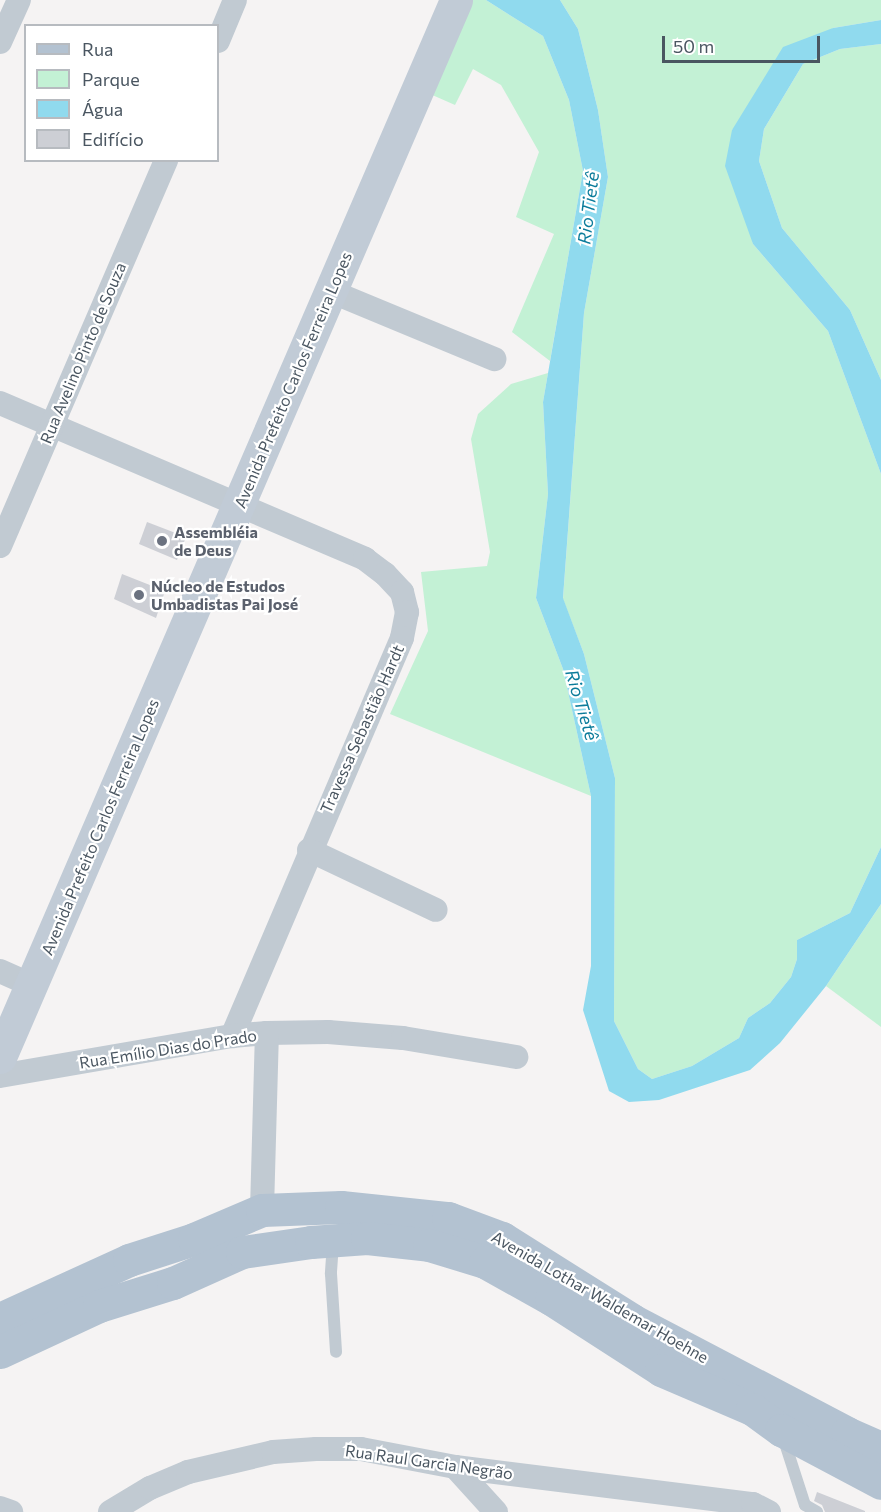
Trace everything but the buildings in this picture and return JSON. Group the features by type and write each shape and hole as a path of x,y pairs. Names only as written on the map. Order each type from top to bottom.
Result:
{"main road":[{"name":"Avenida Prefeito Carlos Ferreira Lopes","path":"0,1057 456,0"},
{"name":"Avenida Lothar Waldemar Hoehne","path":"0,1319 129,1260 194,1239 262,1210 341,1207 448,1218 502,1238 632,1320 847,1433 881,1448"},
{"name":"Avenida Lothar Waldemar Hoehne","path":"0,1352 99,1306 173,1283 242,1252 311,1242 368,1238 429,1245 485,1262 551,1299 661,1370 752,1409 781,1430 881,1483"}],"street":[{"path":"0,42 19,0"},
{"path":"219,39 235,0"},
{"name":"Rua Avelino Pinto de Souza","path":"0,546 165,162"},
{"path":"330,291 494,358"},
{"name":"Travessa Sebastião Hardt","path":"0,403 365,559 386,573 402,592 407,612 402,638 309,850 232,1036"},
{"path":"309,850 436,910"},
{"path":"0,971 32,985"},
{"name":"Rua Emílio Dias do Prado","path":"0,1076 232,1036 267,1034 328,1032 403,1038 516,1057"},
{"path":"262,1210 267,1034"},
{"name":"Rua Raul Garcia Negrão","path":"110,1512 150,1488 188,1472 273,1452 316,1449 361,1449 455,1467 764,1509"},
{"path":"455,1467 495,1512"},
{"path":"0,1508 11,1512"}],"lane":[{"path":"333,1242 331,1274 336,1352"},
{"path":"781,1430 805,1506 817,1512"}],"green space":[{"path":"469,0 486,0 543,36 569,100 583,171 550,361 512,332 554,234 516,217 539,152 501,85 473,69 455,105 430,94"},
{"path":"560,0 881,0 881,20 833,28 732,130 753,244 828,331 881,474 881,847 850,913 797,940 797,959 791,977 770,1003 748,1018 739,1038 692,1066 652,1079 638,1069 614,1021 615,778 584,654 563,599 584,313 608,177 598,110 578,29"},
{"path":"881,44 881,380 850,310 782,228 759,161 764,129 803,64 840,49"},
{"path":"548,373 543,402 548,494 536,598 563,669 591,796 390,714 428,631 421,572 487,566 490,552 471,439 478,414 511,384"},
{"path":"881,904 881,1027 826,986"}],"water":[{"name":"Rio Tietê","path":"486,0 560,0 578,29 598,110 608,177 584,313 563,598 584,654 615,778 614,1021 638,1069 652,1079 692,1066 739,1038 748,1018 770,1003 791,977 797,959 797,940 850,913 881,847 881,904 826,986 780,1043 750,1070 659,1100 629,1102 609,1091 583,1010 591,966 591,796 563,669 536,598 548,494 543,402 583,171 569,100 543,36"},
{"path":"881,20 881,44 840,49 803,64 764,129 759,161 782,228 850,310 881,380 881,474 828,331 753,244 725,166 732,130 783,47 833,28"}],"place":[{"name":"Assembléia de Deus","path":"162,541"},
{"name":"Núcleo de Estudos Umbadistas Pai José","path":"139,595"}]}
